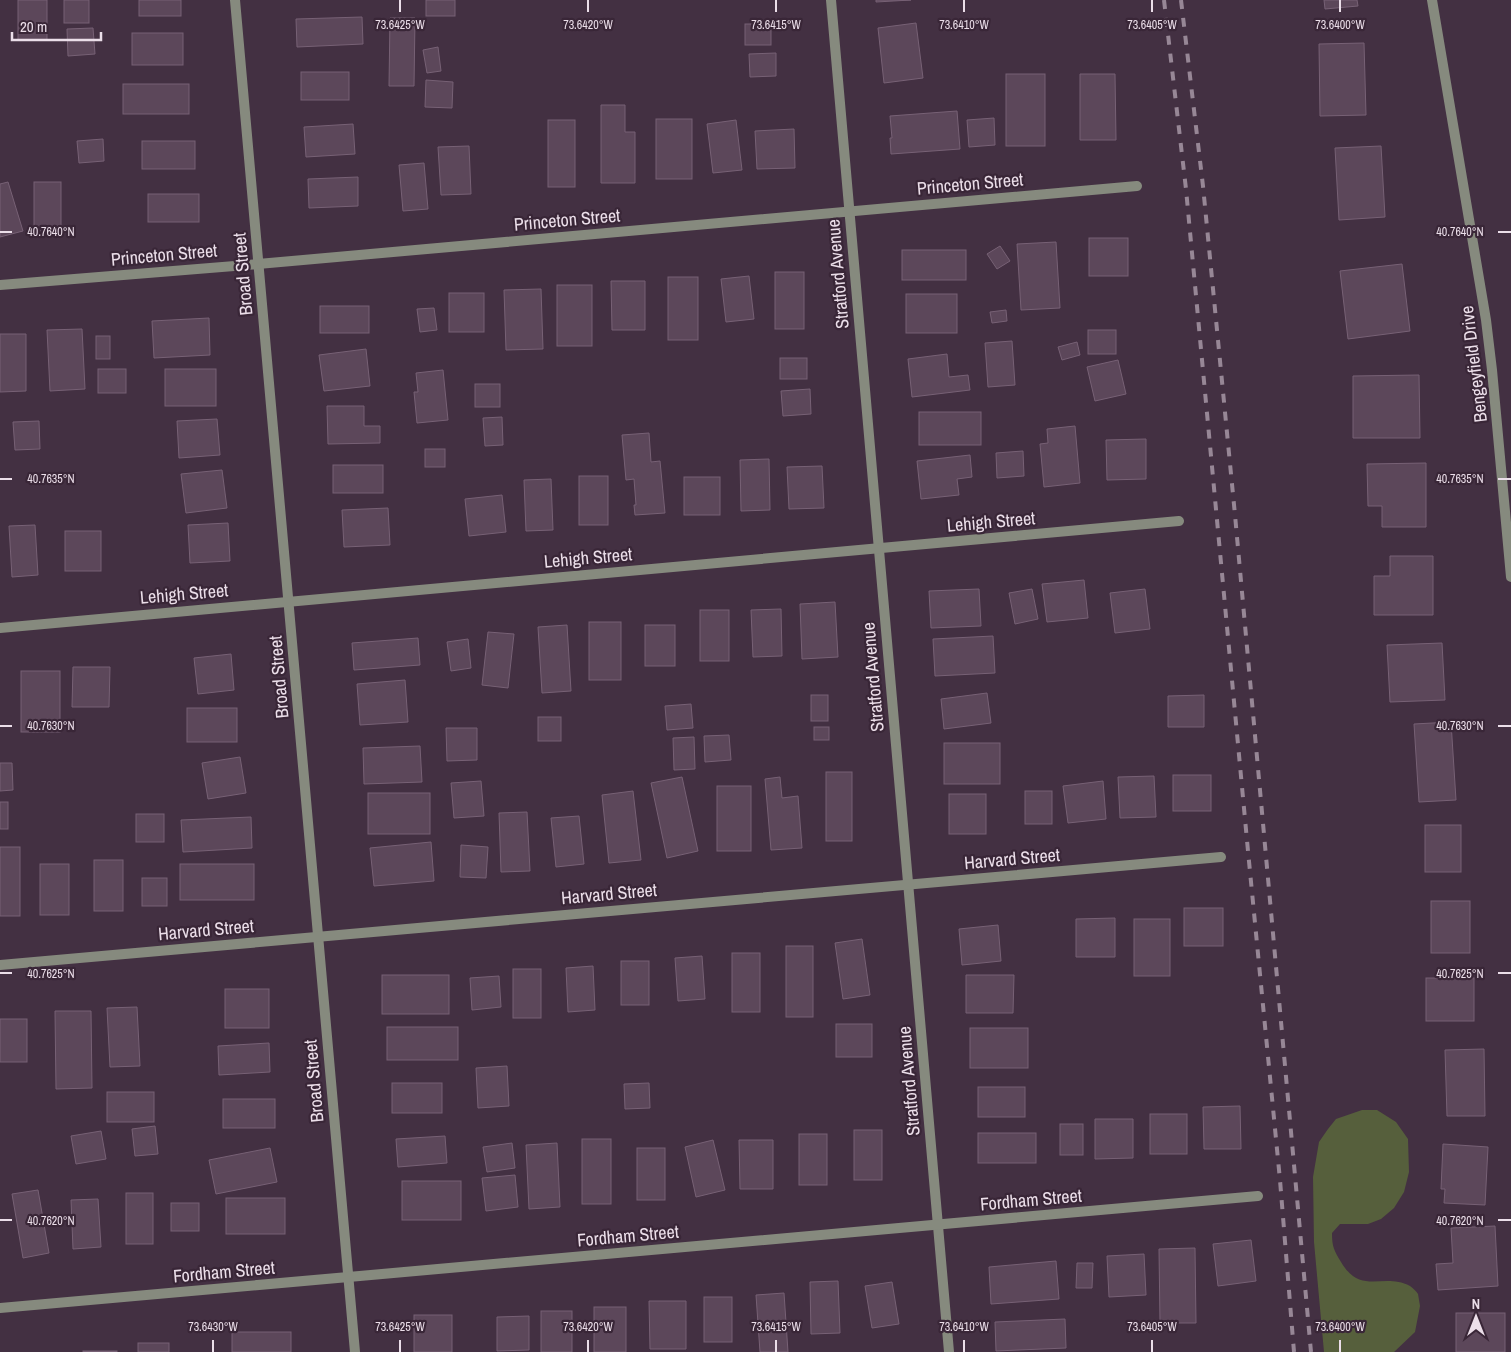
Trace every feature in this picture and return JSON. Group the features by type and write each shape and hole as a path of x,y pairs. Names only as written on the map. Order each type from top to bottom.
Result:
{"street":[{"name":"Broad Street","path":"235,0 355,1352"},
{"name":"Stratford Avenue","path":"830,0 949,1352"},
{"name":"Bengeyfield Drive","path":"1432,0 1486,320 1508,523 1511,577"},
{"name":"Princeton Street","path":"0,285 1137,186"},
{"name":"Lehigh Street","path":"0,628 1179,521"},
{"name":"Harvard Street","path":"0,965 1221,856"},
{"name":"Fordham Street","path":"0,1308 1258,1196"}],"green space":[{"path":"1362,1110 1377,1110 1396,1122 1408,1139 1409,1172 1404,1192 1394,1208 1381,1219 1368,1224 1340,1224 1332,1233 1332,1242 1341,1262 1356,1278 1373,1282 1400,1282 1410,1286 1418,1294 1420,1306 1415,1332 1394,1352 1324,1352 1314,1242 1313,1177 1319,1142 1328,1129 1336,1119"}],"building":[{"path":"18,0 47,0 47,40 18,40"},
{"path":"64,0 89,0 89,23 64,23"},
{"path":"139,0 181,0 181,16 139,16"},
{"path":"426,0 455,0 455,16 426,16"},
{"path":"876,0 911,0 876,2"},
{"path":"1324,0 1357,0 1358,6 1325,9"},
{"path":"362,17 363,44 297,47 296,19"},
{"path":"390,18 415,18 414,86 389,86"},
{"path":"916,23 923,78 884,83 878,28"},
{"path":"745,24 771,24 771,45 745,45"},
{"path":"93,28 95,54 68,56 67,29"},
{"path":"132,33 183,33 183,65 132,65"},
{"path":"1364,43 1366,115 1320,116 1319,44"},
{"path":"438,47 441,71 427,73 423,50"},
{"path":"776,53 776,76 750,77 749,54"},
{"path":"301,72 349,72 349,100 301,100"},
{"path":"1006,74 1045,74 1045,146 1006,146"},
{"path":"1080,74 1115,74 1116,140 1080,140"},
{"path":"426,80 453,82 452,108 425,107"},
{"path":"123,84 189,84 189,114 123,114"},
{"path":"601,105 625,105 625,132 635,132 635,183 601,183"},
{"path":"957,111 960,149 891,154 890,116"},
{"path":"994,118 995,145 969,147 967,120"},
{"path":"656,119 692,119 692,179 656,179"},
{"path":"548,120 575,120 575,187 548,187"},
{"path":"736,120 742,170 713,173 707,124"},
{"path":"353,124 355,154 306,157 304,127"},
{"path":"794,129 795,168 757,169 755,131"},
{"path":"103,139 104,161 79,163 77,141"},
{"path":"142,141 195,141 195,169 142,169"},
{"path":"469,146 471,194 441,195 438,147"},
{"path":"1381,146 1385,217 1339,220 1335,148"},
{"path":"424,163 428,209 403,211 399,165"},
{"path":"358,177 358,206 309,208 308,179"},
{"path":"8,182 23,231 0,237 0,184"},
{"path":"34,182 61,182 61,230 34,230"},
{"path":"148,194 199,194 199,222 148,222"},
{"path":"1089,238 1128,238 1128,276 1089,276"},
{"path":"1056,242 1060,308 1021,310 1017,244"},
{"path":"1000,246 1010,261 997,269 987,254"},
{"path":"902,250 966,250 966,280 902,280"},
{"path":"1402,264 1410,331 1348,339 1340,271"},
{"path":"775,272 804,272 804,329 775,329"},
{"path":"749,276 754,319 726,322 721,279"},
{"path":"668,277 698,277 698,340 668,340"},
{"path":"611,281 645,281 645,330 612,330"},
{"path":"557,285 592,285 592,346 557,346"},
{"path":"541,289 543,349 506,350 504,290"},
{"path":"449,293 484,293 484,332 449,332"},
{"path":"906,294 957,294 957,333 906,333"},
{"path":"320,306 369,306 369,333 320,333"},
{"path":"434,308 437,330 420,332 417,309"},
{"path":"1006,310 1007,321 992,323 990,312"},
{"path":"209,318 210,355 154,358 152,321"},
{"path":"82,329 85,389 50,391 47,330"},
{"path":"1088,330 1116,330 1116,354 1088,354"},
{"path":"0,334 26,334 26,391 0,392"},
{"path":"96,336 110,336 110,359 96,359"},
{"path":"1012,341 1015,385 988,387 985,343"},
{"path":"1077,342 1080,355 1062,360 1058,347"},
{"path":"366,349 370,386 324,391 319,355"},
{"path":"947,354 949,377 968,375 970,390 912,397 908,359"},
{"path":"780,358 807,358 807,379 780,379"},
{"path":"1118,360 1126,394 1095,401 1087,367"},
{"path":"98,369 126,369 126,393 98,393"},
{"path":"165,369 216,369 216,406 165,406"},
{"path":"443,370 448,420 417,423 414,392 418,392 416,373"},
{"path":"1419,375 1420,438 1353,438 1353,376"},
{"path":"475,384 500,384 500,407 475,407"},
{"path":"810,389 811,414 783,416 781,391"},
{"path":"327,406 364,406 364,426 380,426 380,443 328,444"},
{"path":"919,412 981,412 981,445 919,445"},
{"path":"502,417 503,445 485,446 483,418"},
{"path":"217,419 220,455 179,458 177,421"},
{"path":"39,421 40,449 15,450 13,422"},
{"path":"1075,426 1080,483 1044,487 1040,444 1048,443 1047,429"},
{"path":"649,433 651,462 660,461 665,513 635,515 634,479 626,480 622,435"},
{"path":"1146,439 1146,479 1107,480 1106,440"},
{"path":"425,449 445,449 445,467 425,467"},
{"path":"1023,451 1024,476 997,478 996,453"},
{"path":"970,455 972,477 957,479 959,495 921,499 917,461"},
{"path":"769,459 770,510 741,511 740,460"},
{"path":"1426,463 1426,527 1382,527 1382,506 1368,506 1367,464"},
{"path":"333,465 383,465 383,493 333,493"},
{"path":"822,466 824,508 789,509 787,467"},
{"path":"222,470 227,508 186,513 181,474"},
{"path":"579,476 608,476 608,525 579,525"},
{"path":"684,477 720,477 720,515 684,515"},
{"path":"551,479 553,530 526,531 524,480"},
{"path":"502,495 506,532 469,536 465,499"},
{"path":"388,508 390,545 344,547 342,510"},
{"path":"228,523 230,561 190,563 188,525"},
{"path":"35,525 38,575 12,577 9,526"},
{"path":"65,531 101,531 101,571 65,571"},
{"path":"1390,556 1433,556 1433,615 1374,615 1374,576 1390,576"},
{"path":"1084,580 1088,618 1047,622 1042,584"},
{"path":"979,589 981,626 931,628 929,591"},
{"path":"1032,589 1038,619 1015,624 1009,593"},
{"path":"1145,589 1150,629 1115,633 1110,593"},
{"path":"835,602 838,657 802,659 800,604"},
{"path":"781,609 782,656 753,657 751,610"},
{"path":"700,610 729,610 729,661 700,661"},
{"path":"589,622 621,622 621,680 589,680"},
{"path":"567,625 571,691 542,693 538,627"},
{"path":"645,625 675,625 675,666 645,666"},
{"path":"488,632 514,634 508,688 482,685"},
{"path":"993,636 995,673 935,676 933,639"},
{"path":"418,638 420,665 354,670 352,643"},
{"path":"468,639 471,668 451,671 447,642"},
{"path":"1442,643 1445,700 1390,702 1387,645"},
{"path":"231,654 234,690 198,694 194,658"},
{"path":"73,667 110,667 109,707 72,707"},
{"path":"21,671 60,671 60,732 21,732"},
{"path":"405,680 408,722 360,725 357,684"},
{"path":"987,693 991,723 944,729 941,699"},
{"path":"811,695 828,695 828,721 811,721"},
{"path":"1204,695 1204,727 1168,727 1168,696"},
{"path":"691,704 693,728 667,730 665,706"},
{"path":"187,708 237,708 237,742 187,742"},
{"path":"538,717 561,717 561,741 538,741"},
{"path":"1451,722 1456,800 1419,802 1414,724"},
{"path":"814,727 829,727 829,740 814,740"},
{"path":"446,728 477,728 477,760 447,761"},
{"path":"729,735 731,760 705,762 704,736"},
{"path":"694,737 695,769 674,770 673,738"},
{"path":"944,743 1000,743 1000,784 944,784"},
{"path":"420,746 422,782 364,784 363,748"},
{"path":"240,757 246,793 208,799 202,763"},
{"path":"0,763 12,763 13,790 0,791"},
{"path":"826,772 852,772 852,841 826,841"},
{"path":"1173,775 1211,775 1211,811 1173,811"},
{"path":"1154,776 1156,817 1120,818 1118,777"},
{"path":"682,777 698,851 667,858 651,783"},
{"path":"780,777 782,798 798,796 802,848 771,850 765,779"},
{"path":"481,781 484,816 454,818 451,783"},
{"path":"1103,781 1106,819 1068,823 1063,786"},
{"path":"717,786 751,786 751,851 717,851"},
{"path":"633,791 641,860 609,863 602,795"},
{"path":"1025,791 1052,791 1052,824 1025,824"},
{"path":"368,793 430,793 430,834 368,834"},
{"path":"949,794 986,794 986,834 949,834"},
{"path":"0,802 8,802 8,829 0,829"},
{"path":"527,812 530,871 501,872 499,813"},
{"path":"136,814 164,814 164,842 136,842"},
{"path":"579,816 584,864 556,867 551,818"},
{"path":"251,817 252,848 183,852 181,820"},
{"path":"1425,825 1461,825 1461,872 1425,872"},
{"path":"431,842 434,881 374,886 370,848"},
{"path":"461,845 488,847 486,878 460,877"},
{"path":"0,847 20,847 20,916 0,916"},
{"path":"94,860 123,860 123,911 94,911"},
{"path":"40,864 69,864 69,915 40,915"},
{"path":"180,864 254,864 254,900 180,900"},
{"path":"142,878 167,878 167,906 142,906"},
{"path":"1431,901 1470,901 1470,953 1431,953"},
{"path":"1184,908 1223,908 1223,946 1184,946"},
{"path":"1115,918 1115,957 1076,957 1076,919"},
{"path":"1134,919 1170,919 1170,976 1134,976"},
{"path":"998,925 1001,961 962,965 959,929"},
{"path":"862,939 870,995 843,999 835,943"},
{"path":"786,946 813,946 813,1017 786,1017"},
{"path":"732,953 760,953 760,1012 732,1012"},
{"path":"702,956 705,999 678,1001 675,958"},
{"path":"621,961 649,961 649,1005 621,1005"},
{"path":"593,966 595,1010 568,1012 566,968"},
{"path":"513,969 541,969 541,1018 513,1018"},
{"path":"382,975 449,975 449,1014 382,1014"},
{"path":"966,975 1014,975 1013,1013 966,1013"},
{"path":"499,976 501,1007 472,1010 470,978"},
{"path":"1426,978 1474,978 1474,1021 1426,1021"},
{"path":"225,989 269,989 269,1028 225,1028"},
{"path":"137,1007 140,1066 110,1067 107,1008"},
{"path":"55,1011 91,1011 92,1088 56,1089"},
{"path":"0,1019 27,1019 27,1062 0,1062"},
{"path":"836,1024 872,1024 872,1057 836,1057"},
{"path":"387,1027 458,1027 458,1060 387,1060"},
{"path":"970,1028 1028,1028 1028,1068 970,1068"},
{"path":"269,1043 270,1072 219,1075 218,1046"},
{"path":"1484,1049 1485,1116 1447,1116 1445,1050"},
{"path":"507,1066 509,1106 478,1108 476,1068"},
{"path":"392,1083 442,1083 442,1113 392,1113"},
{"path":"649,1083 650,1108 625,1109 624,1084"},
{"path":"978,1087 1025,1087 1025,1117 978,1117"},
{"path":"107,1092 154,1092 154,1122 107,1122"},
{"path":"223,1099 275,1099 275,1128 223,1128"},
{"path":"1240,1106 1241,1149 1204,1149 1203,1107"},
{"path":"1150,1114 1187,1114 1187,1154 1150,1154"},
{"path":"1095,1119 1133,1119 1133,1158 1095,1159"},
{"path":"1060,1124 1083,1124 1083,1155 1060,1155"},
{"path":"155,1126 158,1154 135,1156 132,1129"},
{"path":"854,1130 882,1130 882,1180 854,1180"},
{"path":"101,1131 106,1159 76,1164 71,1136"},
{"path":"978,1133 1036,1133 1036,1163 978,1163"},
{"path":"799,1134 827,1134 827,1185 799,1185"},
{"path":"445,1136 447,1163 398,1167 396,1139"},
{"path":"582,1139 611,1139 611,1204 582,1204"},
{"path":"713,1140 725,1190 696,1197 685,1147"},
{"path":"739,1140 773,1140 773,1189 740,1189"},
{"path":"512,1143 515,1168 487,1172 483,1147"},
{"path":"557,1143 560,1207 529,1209 526,1145"},
{"path":"1443,1144 1488,1147 1485,1205 1444,1203 1445,1189 1441,1189"},
{"path":"270,1148 277,1182 216,1194 209,1160"},
{"path":"637,1148 665,1148 665,1200 637,1200"},
{"path":"515,1175 518,1207 486,1211 482,1178"},
{"path":"402,1181 461,1181 461,1220 402,1220"},
{"path":"38,1190 49,1253 23,1258 12,1194"},
{"path":"126,1193 153,1193 153,1244 126,1244"},
{"path":"226,1198 285,1198 285,1234 226,1234"},
{"path":"98,1199 101,1247 73,1249 71,1200"},
{"path":"171,1203 199,1203 199,1231 171,1231"},
{"path":"1495,1226 1498,1286 1438,1290 1436,1264 1453,1263 1451,1228"},
{"path":"1251,1240 1256,1281 1218,1286 1213,1244"},
{"path":"1195,1248 1196,1323 1160,1323 1159,1249"},
{"path":"1144,1254 1146,1295 1109,1297 1107,1256"},
{"path":"1056,1261 1059,1299 991,1304 989,1267"},
{"path":"1077,1263 1093,1263 1092,1288 1076,1288"},
{"path":"838,1281 840,1333 811,1334 810,1282"},
{"path":"892,1282 899,1324 872,1328 865,1286"},
{"path":"784,1293 788,1352 760,1352 756,1295"},
{"path":"704,1297 732,1297 732,1342 704,1342"},
{"path":"649,1301 686,1301 686,1349 650,1349"},
{"path":"594,1307 626,1307 626,1352 594,1352"},
{"path":"541,1311 572,1311 572,1352 541,1352"},
{"path":"1456,1313 1505,1313 1505,1352 1456,1352"},
{"path":"414,1315 452,1315 452,1352 414,1352"},
{"path":"529,1316 529,1350 497,1351 497,1317"},
{"path":"1065,1319 1066,1348 996,1351 995,1322"},
{"path":"232,1332 291,1332 291,1352 232,1352"},
{"path":"138,1343 169,1343 169,1352 138,1352"},
{"path":"117,1351 117,1352 83,1352"}],"railway":[{"path":"1164,0 1186,189 1280,1180 1294,1352"},
{"path":"1181,0 1203,186 1235,515 1311,1352"}]}
